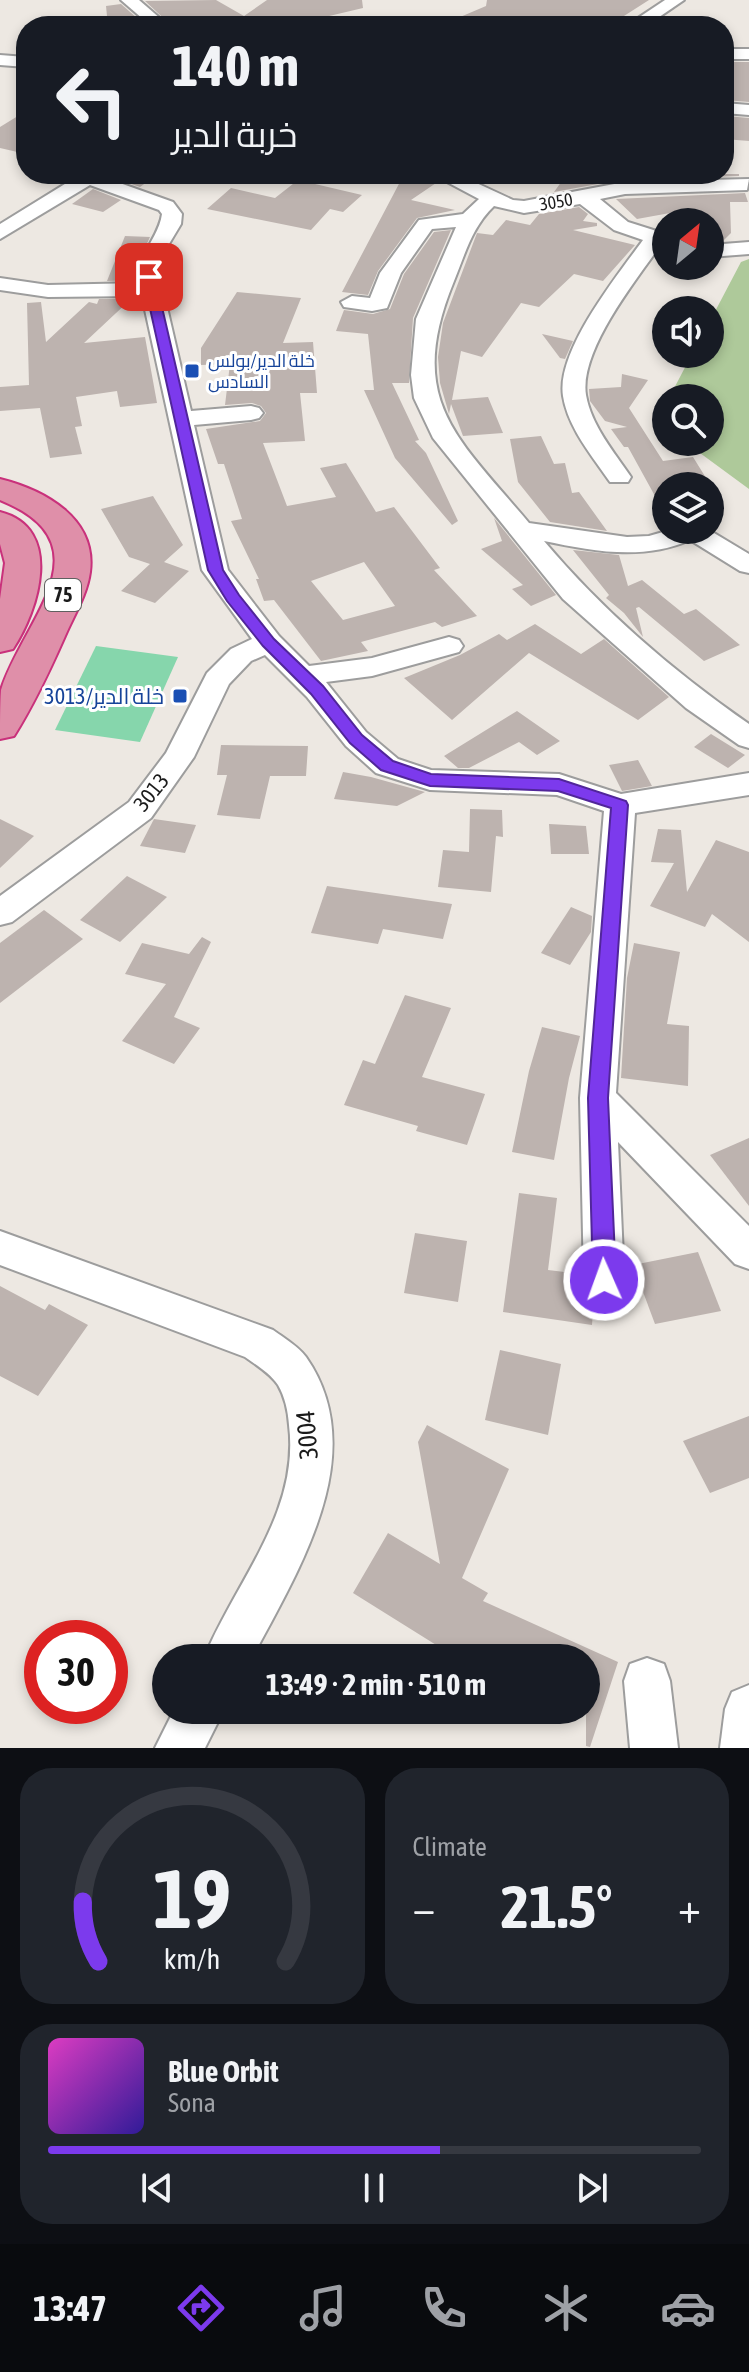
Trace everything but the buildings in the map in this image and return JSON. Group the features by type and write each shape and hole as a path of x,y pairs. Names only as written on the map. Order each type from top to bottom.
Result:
{"highway":[{"name":"75","path":"0,640 10,624 22,586 23,553 2,497"},
{"name":"75","path":"0,726 28,676 72,568 70,541 51,513 2,497"}],"street":[{"path":"129,0 149,16"},
{"path":"638,16 663,0"},
{"path":"650,16 676,0"},
{"path":"0,217 64,184"},
{"path":"0,233 69,184"},
{"path":"106,184 166,206 172,214 171,224 156,249 149,277 215,570 233,598 269,642 303,676 356,739 387,766 430,780 559,785 620,805 749,784"},
{"name":"3050","path":"461,184 490,199 517,207 584,197 621,226 652,236"},
{"path":"584,197 625,188 747,184"},
{"path":"490,199 469,219 427,319 422,375 426,398 445,438 573,593 696,701 749,738"},
{"path":"352,302 379,303 391,273 426,224 469,219"},
{"path":"724,252 749,248"},
{"path":"619,477 585,426 574,386 585,351 617,292 652,250"},
{"path":"0,284 48,291 151,289"},
{"path":"180,419 251,413"},
{"path":"519,529 606,543 652,544 676,539 687,532 699,535 749,565"},
{"name":"3013","path":"0,913 140,810 179,757 217,680 241,655 269,642"},
{"path":"303,676 372,667 449,646"},
{"path":"604,1280 598,1098 620,805"},
{"path":"598,1098 749,1252"},
{"name":"3004","path":"0,1248 259,1343 291,1370 310,1413 310,1474 297,1525 234,1644"},
{"path":"647,1681 654,1748"},
{"path":"744,1748 749,1709"},
{"path":"179,1748 192,1724"}],"green space":[{"path":"749,259 749,489 704,456 724,456 724,384 676,384 685,368 724,368 723,296 741,262"},
{"path":"96,646 178,657 140,742 55,730"}],"place":[{"name":"خلة الدير/بولس السادس","path":"192,371"},
{"name":"3013/خلة الدير","path":"180,696"}],"route":[{"path":"149,277 215,570 233,598 269,642 317,690 356,739 387,766 430,780 500,780 559,785 620,805 598,1098 604,1280"}]}
